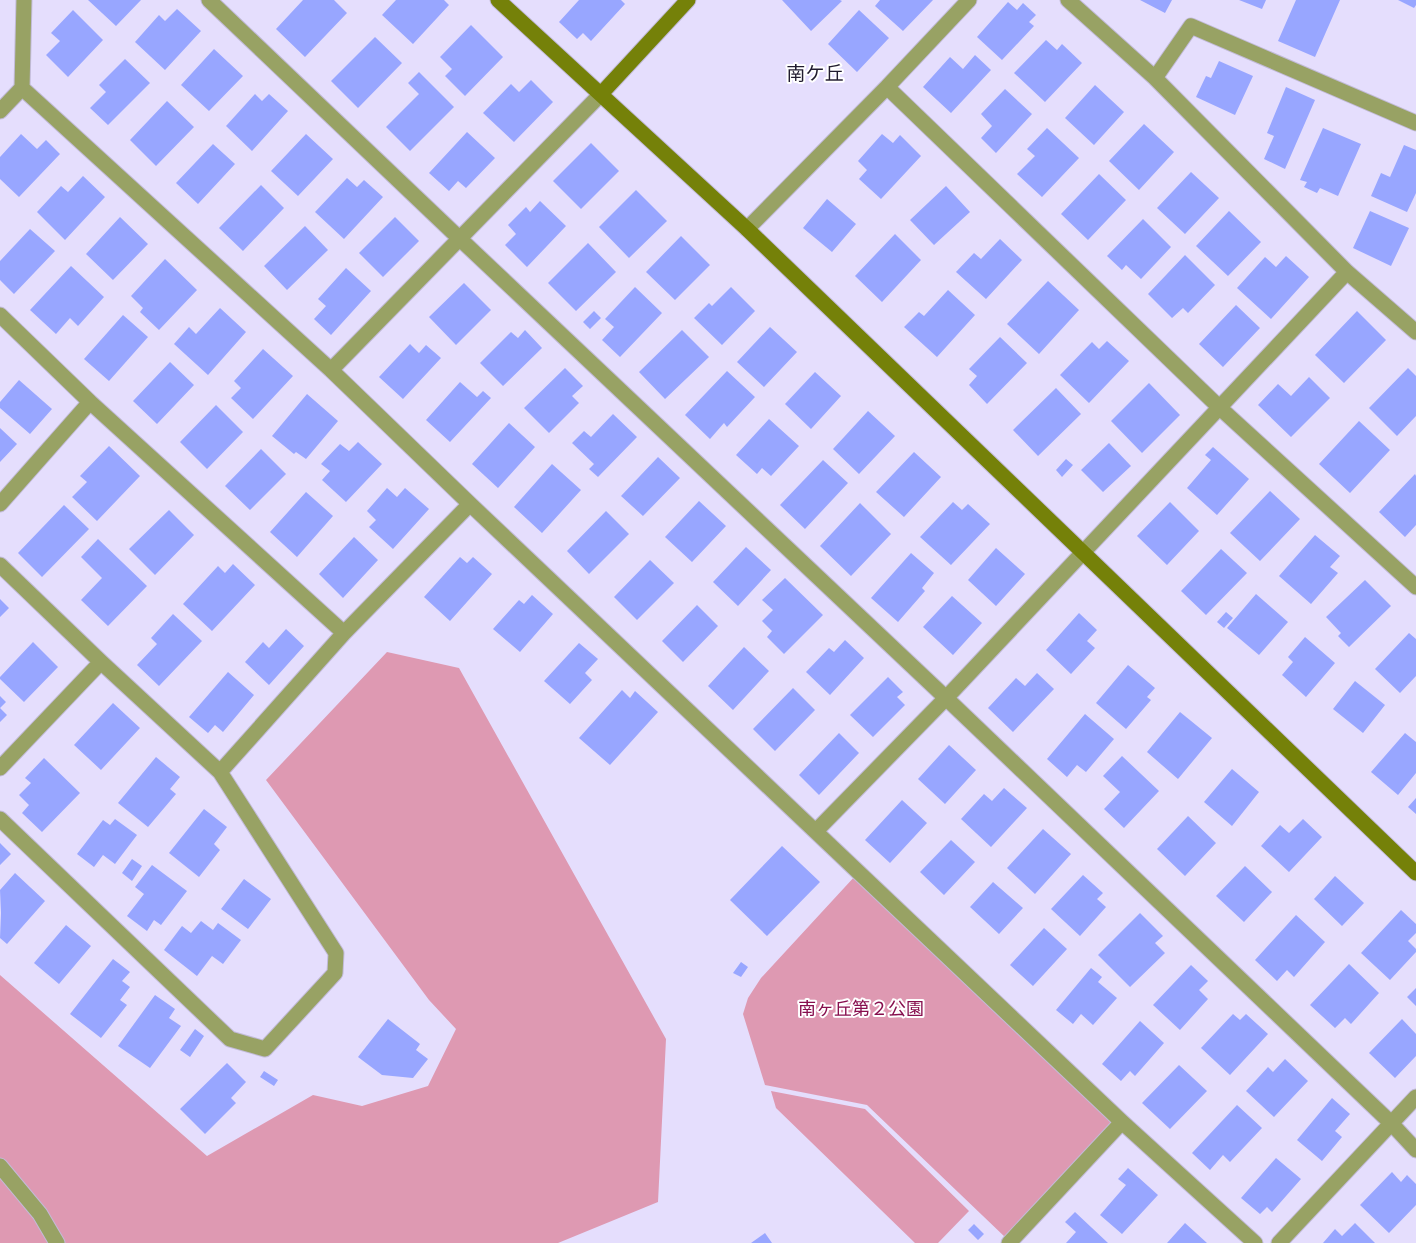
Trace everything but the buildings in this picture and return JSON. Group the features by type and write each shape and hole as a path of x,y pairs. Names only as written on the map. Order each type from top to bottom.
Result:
{"street":[{"path":"0,112 22,88 24,0"},
{"path":"208,0 946,698 1416,1150"},
{"path":"498,0 747,229 1416,873"},
{"path":"331,370 601,94 688,0"},
{"path":"747,229 887,88 968,0"},
{"path":"1068,0 1154,78 1347,272 1416,332"},
{"path":"1154,78 1191,26 1416,123"},
{"path":"22,88 331,370 1122,1122 1254,1243"},
{"path":"887,88 1220,408 1416,587"},
{"path":"816,831 946,698 1347,272"},
{"path":"0,315 90,402 344,633"},
{"path":"0,504 90,402"},
{"path":"220,772 344,633 470,504"},
{"path":"0,564 101,662 220,772 336,953 335,973 265,1049 230,1038 0,819"},
{"path":"0,768 101,662"},
{"path":"1279,1243 1416,1097"},
{"path":"1009,1243 1122,1122"},
{"path":"0,1166 40,1214 57,1243"}],"green space":[{"path":"387,652 459,668 666,1039 658,1202 558,1243 0,1243 0,975 207,1156 313,1095 362,1106 428,1086 456,1029 429,1000 266,780"},
{"name":"南ヶ丘第２公園","path":"856,875 1115,1123 1006,1238 867,1105 765,1085 743,1014 748,998 761,978"},
{"path":"771,1091 865,1109 969,1211 938,1243 915,1243 776,1108"}],"district":[{"name":"南ケ丘","path":"815,73"}]}
